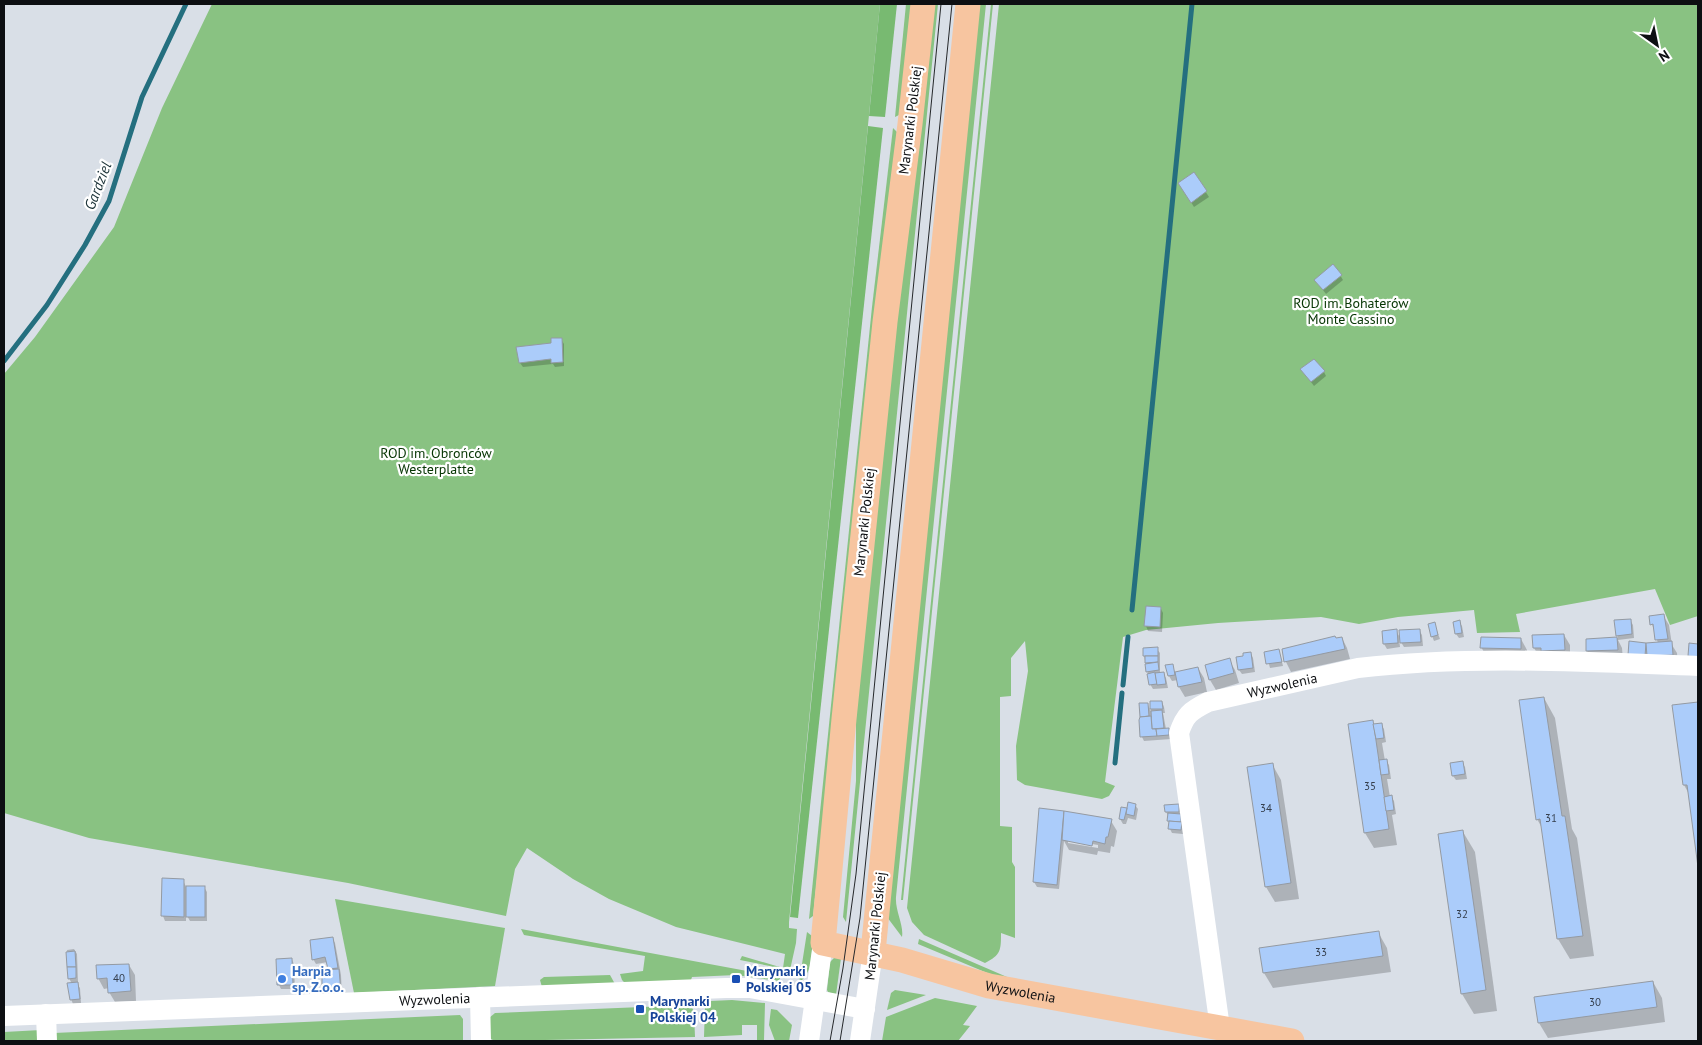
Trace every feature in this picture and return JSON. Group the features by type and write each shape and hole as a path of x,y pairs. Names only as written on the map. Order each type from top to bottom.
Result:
{"main road":[{"name":"Marynarki Polskiej","path":"823,943 883,342 910,124 922,4"},
{"name":"Marynarki Polskiej","path":"873,952 968,4"},
{"name":"Wyzwolenia","path":"823,943 873,952 989,986 1292,1041"}],"street":[{"name":"Wyzwolenia","path":"1220,1028 1179,733 1188,714 1195,708 1208,702 1358,668 1384,665 1478,660 1698,666"},
{"name":"Marynarki Polskiej","path":"809,1041 823,943"},
{"name":"Marynarki Polskiej","path":"860,1041 873,952"},
{"name":"Wyzwolenia","path":"4,1016 750,988 865,1009"},
{"path":"480,997 481,1041"},
{"path":"46,1014 47,1041"}],"green space":[{"name":"ROD im. Obrońców Westerplatte","path":"212,4 880,4 789,922 789,928 797,929 790,970 740,960 742,956 783,968 785,954 676,927 609,899 573,879 527,848 515,869 506,916 348,883 89,838 4,813 4,374 35,337 114,227 162,108"},
{"path":"880,4 897,4 885,117 869,116"},
{"path":"906,4 915,4 901,114 895,117"},
{"path":"933,4 938,4 846,922 843,917 856,781 856,717 890,365"},
{"path":"977,4 986,4 896,897 902,937 887,917"},
{"path":"991,4 993,4 903,900 901,900"},
{"name":"ROD im. Bohaterów Monte Cassino","path":"999,4 1698,4 1698,616 1670,625 1655,589 1516,614 1520,632 1477,633 1474,610 1398,617 1359,624 1321,617 1218,623 1146,630 1123,637 1105,782 1115,786 1109,796 1102,799 1025,785 1017,780 1016,746 1028,671 1025,641 1011,658 1011,696 1000,697 1000,826 1012,827 1012,862 1015,867 1015,938 1001,933 999,951 985,963 924,935 912,922 907,908"},
{"path":"868,126 883,128 798,918 790,917"},
{"path":"893,128 897,132 813,916 809,919 872,307"},
{"path":"335,899 505,928 495,986 354,993"},
{"path":"521,929 780,978 779,981 736,975 692,977 691,980 625,983 620,974 643,971 645,956 524,935"},
{"path":"807,932 812,936 813,940 811,958 807,974 799,983"},
{"path":"919,939 1007,977 1004,980 918,944"},
{"path":"834,958 841,958 836,995 827,990 830,962"},
{"path":"610,975 615,984 542,987 540,980 544,977"},
{"path":"895,990 926,995 887,1010 891,993"},
{"path":"935,998 977,1006 963,1025 970,1026 958,1041 882,1041 886,1017"},
{"path":"732,1000 765,1003 764,1040 757,1041 757,1025 742,1025 742,1035 704,1037 705,1005 710,1001"},
{"path":"691,1005 694,1012 695,1037 495,1041 489,1038 489,1018 495,1013"},
{"path":"771,1009 777,1010 792,1025 789,1041 775,1041 769,1025"},
{"path":"460,1015 463,1019 463,1041 55,1041 54,1033"},
{"path":"41,1030 42,1041 4,1041 4,1032"}],"building":[{"path":"1194,172 1207,191 1191,203 1178,183"},
{"path":"1333,264 1342,275 1323,290 1314,280"},
{"path":"551,338 562,338 563,362 551,363 551,359 519,363 516,347 551,343"},
{"path":"1314,359 1325,371 1311,382 1300,369"},
{"path":"1146,606 1161,607 1160,627 1144,626"},
{"path":"1664,614 1668,639 1655,640 1653,624 1650,625 1649,616"},
{"path":"1631,619 1632,634 1616,636 1614,620"},
{"path":"1460,620 1462,633 1455,634 1453,622"},
{"path":"1435,622 1438,635 1431,637 1428,624"},
{"path":"1397,629 1398,643 1383,644 1382,631"},
{"path":"1420,629 1421,642 1400,643 1399,630"},
{"path":"1564,634 1565,650 1541,651 1541,648 1533,648 1532,635"},
{"path":"1335,636 1336,638 1342,637 1345,649 1284,662 1282,649"},
{"path":"1481,637 1521,638 1521,649 1480,648"},
{"path":"1617,637 1618,650 1586,651 1586,639"},
{"path":"1629,641 1646,643 1645,656 1628,655"},
{"path":"1672,641 1673,655 1647,656 1646,643"},
{"path":"1689,643 1698,644 1698,657 1688,656"},
{"path":"1158,647 1158,656 1143,656 1143,648"},
{"path":"1279,649 1282,662 1266,664 1264,652"},
{"path":"1251,652 1253,668 1238,670 1236,657 1243,656 1243,653"},
{"path":"1145,656 1158,656 1158,662 1145,663"},
{"path":"1230,658 1234,673 1209,680 1205,665"},
{"path":"1158,662 1159,670 1146,672 1145,664"},
{"path":"1173,664 1175,675 1168,676 1165,665"},
{"path":"1198,667 1202,682 1178,687 1175,672"},
{"path":"1155,672 1157,684 1149,685 1147,674"},
{"path":"1164,672 1166,684 1157,685 1155,673"},
{"path":"1544,697 1562,816 1565,816 1583,936 1557,939 1540,819 1536,820 1519,700"},
{"path":"1150,701 1162,701 1163,709 1150,709"},
{"path":"1698,702 1698,867 1687,785 1683,785 1672,705"},
{"path":"1139,703 1148,703 1149,716 1140,717"},
{"path":"1162,710 1164,728 1152,729 1151,711"},
{"path":"1151,716 1152,729 1156,729 1157,736 1140,737 1140,717"},
{"path":"1373,720 1389,829 1364,833 1348,724"},
{"path":"1382,723 1384,738 1376,739 1373,724"},
{"path":"1169,728 1169,735 1157,736 1156,729"},
{"path":"1387,759 1389,774 1381,775 1379,760"},
{"path":"1463,761 1465,774 1452,776 1450,763"},
{"path":"1273,763 1291,883 1265,887 1247,767"},
{"path":"1392,795 1394,810 1386,811 1384,797"},
{"path":"1128,802 1136,804 1134,816 1126,814"},
{"path":"1179,804 1179,812 1165,812 1164,805"},
{"path":"1121,807 1127,808 1124,820 1119,819"},
{"path":"1039,808 1064,811 1057,885 1033,882"},
{"path":"1064,811 1112,819 1105,844 1093,841 1092,846 1062,840"},
{"path":"1168,813 1181,814 1181,822 1167,821"},
{"path":"1169,821 1182,822 1181,830 1168,829"},
{"path":"1463,830 1486,990 1461,994 1438,834"},
{"path":"162,878 184,879 184,917 161,916"},
{"path":"186,886 205,886 205,917 186,917"},
{"path":"1379,931 1383,956 1263,973 1259,948"},
{"path":"333,937 338,968 328,969 325,957 312,960 310,940"},
{"path":"75,951 76,967 67,967 66,952"},
{"path":"292,958 293,985 277,985 276,959"},
{"path":"129,964 131,991 108,993 107,978 97,979 96,965"},
{"path":"67,967 76,967 76,978 68,979"},
{"path":"339,969 341,993 322,993 322,970"},
{"path":"1653,981 1657,1007 1538,1023 1534,997"},
{"path":"78,982 80,999 70,1000 67,983"}],"waterway":[{"name":"Gardziel","path":"4,361 47,305 85,245 109,201 142,97 186,4"},
{"path":"1132,610 1192,4"},
{"path":"1123,685 1128,637"},
{"path":"1115,763 1122,693"}],"tram line":[{"path":"830,1041 843,968 856,874 941,4"},
{"path":"840,1041 860,918 952,4"}],"place":[{"name":"Harpia sp. Z.o.o.","path":"282,979"},
{"name":"Marynarki Polskiej 05","path":"736,979"},
{"name":"Marynarki Polskiej 04","path":"640,1009"}]}
